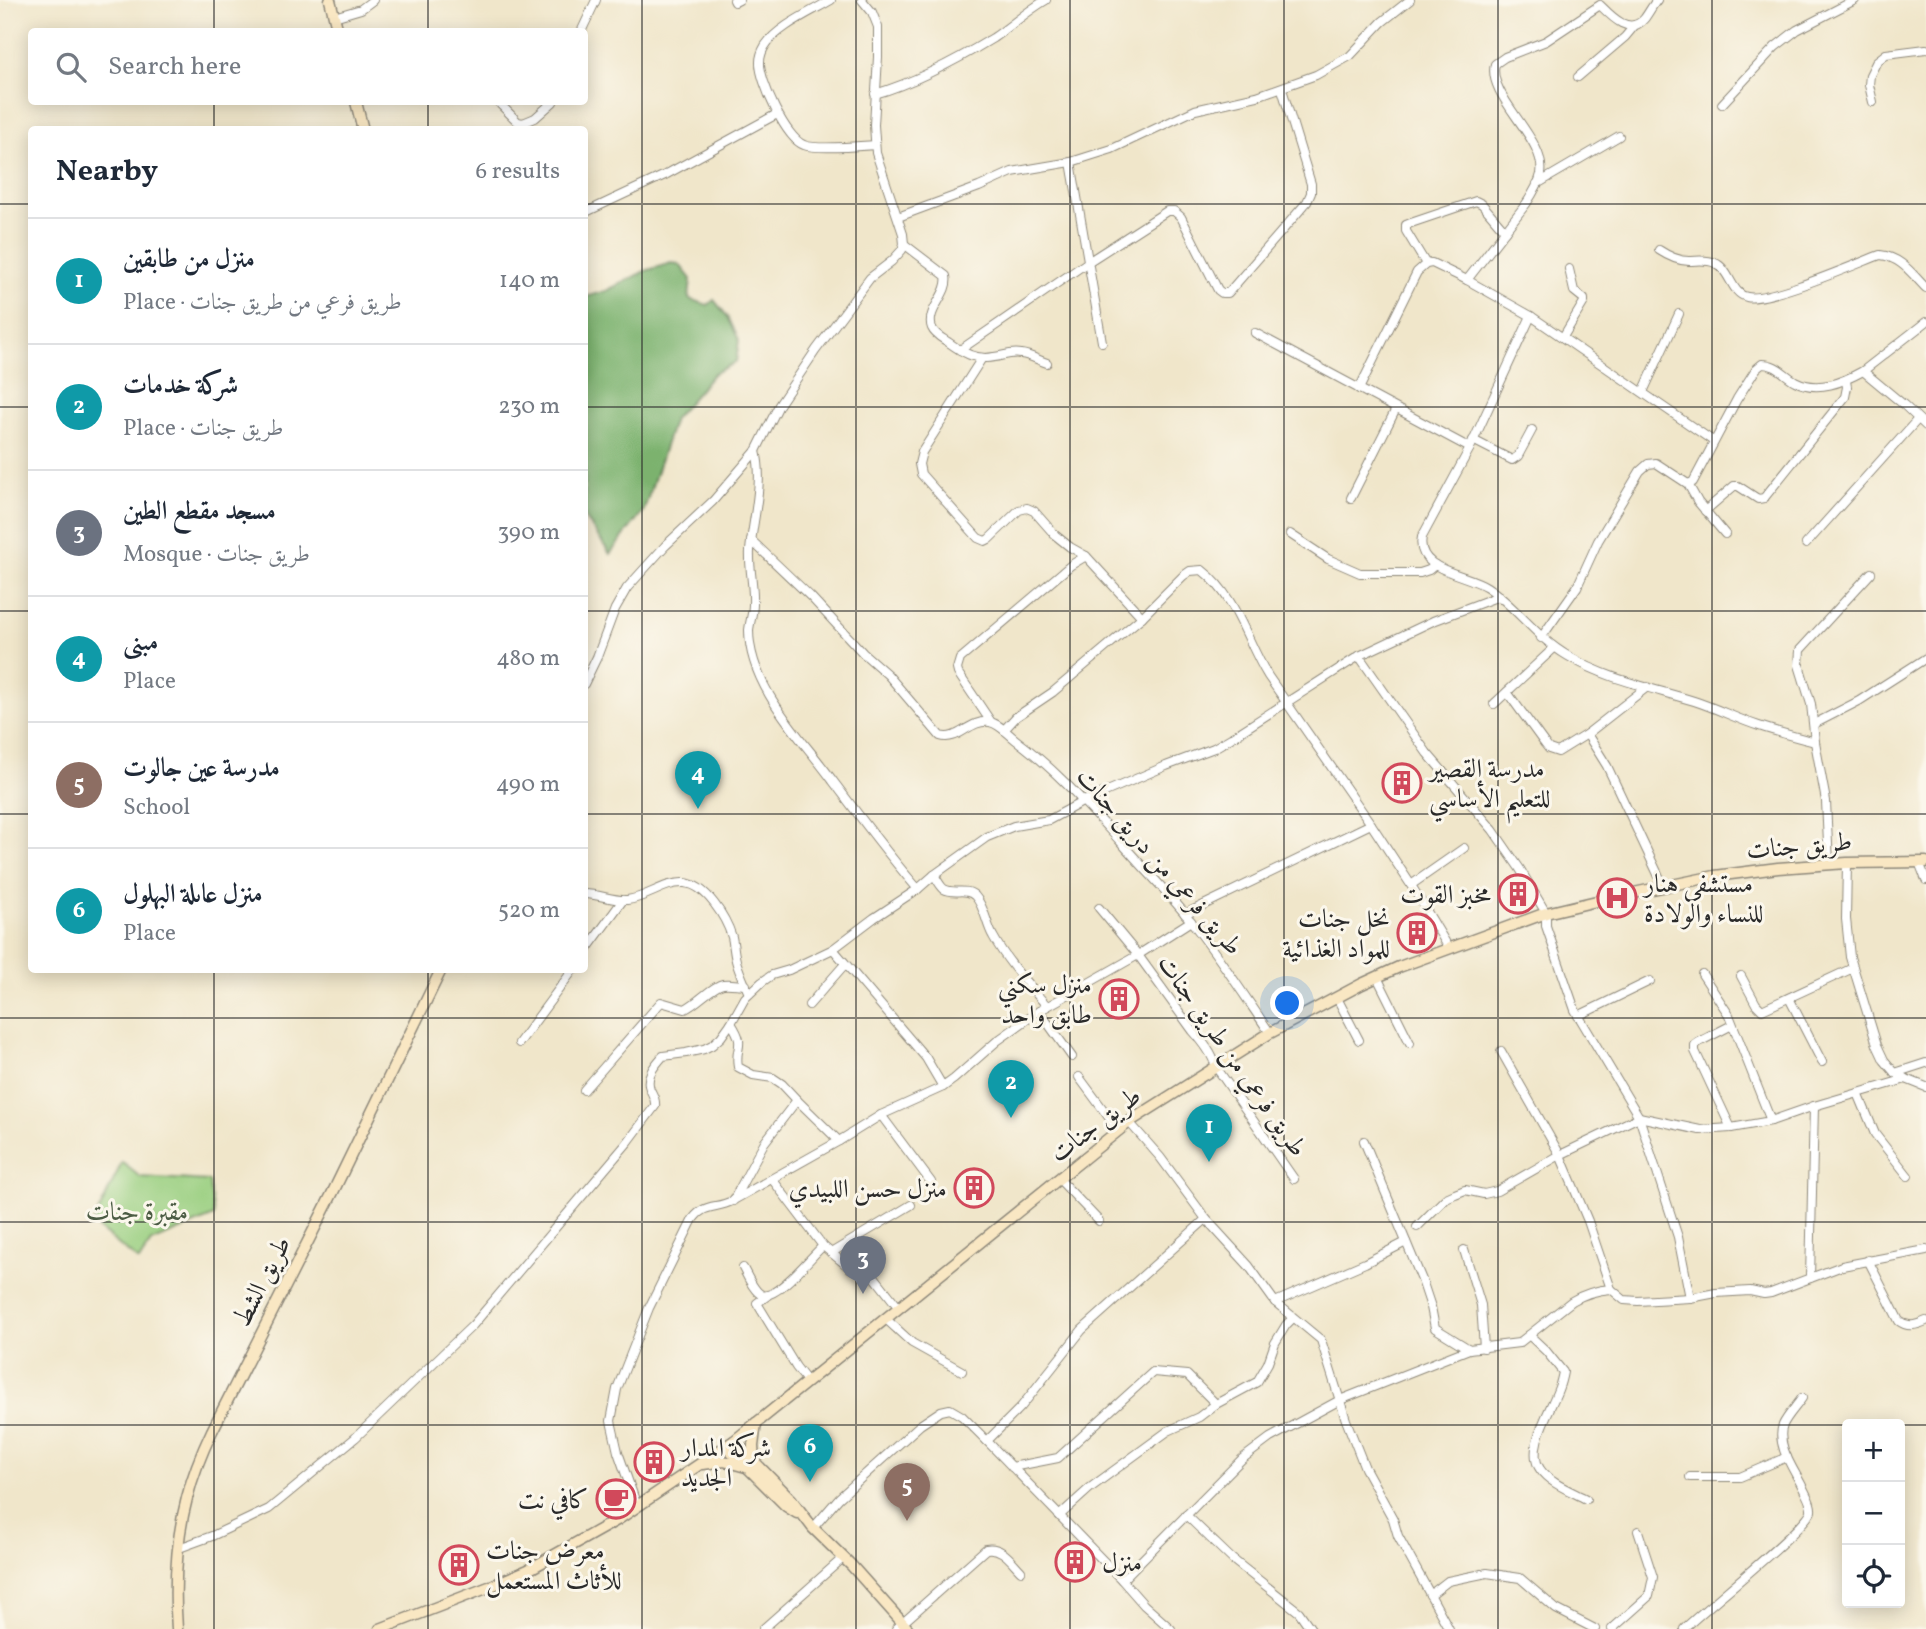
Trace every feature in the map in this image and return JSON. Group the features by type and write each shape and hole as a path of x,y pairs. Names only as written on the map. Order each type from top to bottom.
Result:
{"street":[{"path":"330,0 337,28"},
{"path":"334,17 361,9 373,0"},
{"path":"582,28 596,0"},
{"path":"734,0 739,0"},
{"path":"831,0 783,29 769,41 762,51 762,74 778,114 797,141 807,146 875,145"},
{"path":"862,0 872,12 878,27 875,94 875,145 878,162 898,217 904,244 946,276 945,288 931,323 937,335 960,350 982,358 1020,353 1047,363"},
{"path":"875,94 898,87 958,57 994,37 1046,0"},
{"path":"898,217 1012,172 1071,162 1112,149 1195,110 1282,89 1316,75 1350,56 1382,22 1410,0"},
{"path":"1578,76 1625,37 1635,25 1642,22 1657,0"},
{"path":"1722,104 1775,47 1797,30 1855,0"},
{"path":"1468,280 1526,204 1541,174 1538,156 1526,131 1498,89 1493,72 1495,64 1505,57 1546,41 1600,5 1620,23 1635,25"},
{"path":"1873,102 1869,85 1870,75 1877,61 1886,54 1926,50"},
{"path":"960,350 1164,212 1174,211 1181,217 1218,290 1225,294 1230,291 1307,202 1311,193 1311,184 1282,89"},
{"path":"357,105 362,126"},
{"path":"501,105 518,122 523,123 535,118 550,105"},
{"path":"588,211 653,181 778,114"},
{"path":"1536,184 1619,136"},
{"path":"1071,162 1102,342"},
{"path":"1426,264 1406,231 1406,225 1476,201 1482,204 1506,231"},
{"path":"588,676 615,609 627,588 665,546 708,506 756,451 779,405 816,350 870,278 897,257 904,244"},
{"path":"1659,250 1676,259 1718,263 1724,268 1733,286 1747,297 1783,290 1880,255 1891,256 1900,261 1926,288"},
{"path":"1359,389 1417,272 1426,264 1438,264 1531,316 1713,441"},
{"path":"1563,337 1584,302 1573,288 1569,269"},
{"path":"1643,392 1679,314"},
{"path":"1531,316 1471,444 1422,537 1423,554 1435,565 1472,579 1499,596 1541,638 1571,659 1759,726 1815,742"},
{"path":"1688,484 1693,482 1713,441 1756,369 1762,364 1775,366 1796,381 1807,385 1833,385 1863,371 1926,322"},
{"path":"1255,333 1396,409 1512,460 1518,456 1532,430"},
{"path":"982,358 922,452 919,464 921,474 978,538 985,541 1019,510 1027,508 1034,511 1055,535 1086,556 1142,617"},
{"path":"1863,371 1926,426"},
{"path":"1705,511 1734,486 1758,499 1764,498 1845,397 1846,380"},
{"path":"1351,498 1396,409"},
{"path":"1806,544 1918,419"},
{"path":"756,451 759,476 751,540 750,567 754,601 749,628 751,650 770,695 890,857 918,890"},
{"path":"1541,638 1577,587 1598,541 1640,471 1648,464 1656,463 1688,484 1705,511 1725,534"},
{"path":"1290,534 1328,559 1360,573 1420,573 1435,565"},
{"path":"751,540 888,675 940,736 951,737 975,723 991,722"},
{"path":"991,722 958,673 960,659 1070,565 1086,556"},
{"path":"1004,730 1024,710 1053,692 1142,617 1183,576 1190,571 1202,570 1216,581 1239,617 1259,662 1371,824 1449,948"},
{"path":"1829,864 1828,816 1809,696 1798,658 1800,650 1871,573"},
{"path":"179,1548 212,1536 269,1509 355,1438 473,1325 628,1142 655,1106 656,1101 648,1078 663,1056 686,1053 712,1045 731,1023 748,989 772,975 789,970 833,948 918,890 934,875 987,837 1014,826 1049,820 1084,801 1214,747 1359,656 1433,621 1499,596"},
{"path":"1494,704 1554,648"},
{"path":"1359,656 1427,753 1493,830 1546,913 1549,936 1578,1016 1639,1117 1678,1237 1690,1298"},
{"path":"1814,723 1858,701 1926,658"},
{"path":"1507,691 1545,744 1558,752 1587,734 1647,687"},
{"name":"طريق فرعي من دريق جنات","path":"991,722 1032,751 1084,801 1188,918 1269,1033"},
{"path":"1587,734 1607,766 1664,887"},
{"path":"637,1506 618,1452 611,1421 617,1389 649,1308 698,1212 732,1201 881,1115 943,1087 996,1041 1043,1008 1138,955 1188,918 1371,824"},
{"path":"1411,885 1464,848"},
{"path":"1923,862 1926,880"},
{"name":"طريق جنات","path":"380,1629 528,1570 605,1527 730,1444 1129,1122 1269,1033 1377,977 1546,913 1715,876 1829,864 1923,862"},
{"path":"1847,863 1846,919 1853,968 1877,1045 1884,1060 1895,1073 1926,1087"},
{"path":"934,875 943,888 948,891 969,891 980,903 999,947 1043,1008 1072,1057"},
{"path":"588,894 623,900 640,898 674,884 686,883 703,890 719,909 731,934 737,965 748,989"},
{"path":"588,948 623,900"},
{"name":"طريق فرعي من طريق جنات","path":"1099,908 1202,1041 1216,1067 1294,1179"},
{"path":"833,948 926,1058 943,1087"},
{"path":"809,1005 845,964"},
{"path":"1741,976 1760,1010 1764,1010 1853,968"},
{"name":"طريق الشط","path":"177,1629 179,1548 187,1497 197,1465 440,973"},
{"path":"519,1044 571,973"},
{"path":"1702,974 1729,1016 1771,1121"},
{"path":"1377,977 1410,1043"},
{"path":"1578,1016 1650,981"},
{"path":"584,1090 661,1002 685,1009 717,986 726,984 748,989"},
{"path":"1789,998 1822,1062"},
{"path":"1337,999 1359,1040"},
{"path":"731,1023 740,1035 736,1059 738,1067 753,1075 773,1078 782,1084 839,1141"},
{"path":"1731,1128 1695,1051 1695,1045 1732,1026"},
{"path":"1501,1051 1560,1155 1588,1221 1611,1289 1624,1300 1690,1298 1750,1291 1771,1293 1842,1266 1926,1250"},
{"path":"1895,1073 1926,1063"},
{"path":"1079,1077 1119,1131"},
{"path":"1417,1227 1446,1198 1465,1190 1491,1193 1560,1155 1639,1117 1700,1130 1731,1128 1771,1121 1906,1079"},
{"path":"1858,1093 1875,1134 1909,1176"},
{"path":"732,1201 764,1143 797,1100"},
{"path":"1810,1278 1814,1106"},
{"path":"881,1115 932,1182"},
{"path":"1129,1122 1160,1157 1206,1219 1249,1266 1275,1302 1321,1340 1366,1468 1448,1629"},
{"path":"1364,1141 1422,1280 1435,1328 1469,1349"},
{"path":"772,1179 823,1246 851,1269 866,1268 870,1271 899,1308"},
{"path":"1059,1179 1099,1221"},
{"path":"831,1253 911,1205"},
{"path":"987,1441 1021,1407 1082,1330 1206,1219"},
{"path":"1275,1302 1406,1242"},
{"path":"807,1381 757,1303 799,1272 823,1246"},
{"path":"1464,1250 1481,1305 1484,1348"},
{"path":"1868,1260 1899,1321 1907,1325 1924,1325"},
{"path":"743,1268 758,1292 768,1296"},
{"path":"1122,1580 1242,1459 1270,1438 1340,1400 1469,1349 1519,1343 1581,1296 1611,1289"},
{"path":"1059,1516 1090,1488 1168,1431 1199,1417 1257,1382 1275,1343 1293,1318"},
{"path":"886,1319 912,1343 962,1371"},
{"path":"1530,1335 1563,1371 1559,1388 1541,1424 1536,1459 1540,1470 1551,1479 1586,1499"},
{"path":"1012,1467 1058,1458 1153,1372 1187,1375 1216,1405"},
{"path":"1684,1629 1763,1560 1811,1511 1810,1502 1781,1440 1783,1426 1802,1398"},
{"path":"813,1528 839,1498 920,1425 941,1411 950,1409 962,1416 987,1441 1166,1627"},
{"path":"751,1465 756,1423"},
{"path":"730,1444 791,1499 813,1528 843,1558 902,1627 986,1549 1001,1550 1021,1571"},
{"path":"1690,1477 1740,1477 1787,1457"},
{"path":"700,1464 724,1461 751,1465"},
{"path":"1186,1515 1240,1566 1299,1612 1311,1629"},
{"path":"1612,1629 1649,1596 1653,1577 1638,1531"},
{"path":"763,1629 843,1558"},
{"path":"1430,1595 1448,1581 1487,1573 1520,1578 1556,1609 1595,1629"}],"green space":[{"path":"671,263 679,264 691,279 689,299 708,305 714,300 728,317 739,340 736,362 714,373 674,419 644,510 610,554 588,521 588,296 606,291 645,271"},
{"name":"مقبرة جنات","path":"122,1162 140,1177 209,1181 214,1216 151,1242 139,1261 93,1224"}],"place":[{"name":"مدرسة القصير للتعليم الأساسي","path":"1402,783"},
{"name":"مبنى","path":"698,809"},
{"name":"مخبز القوت","path":"1518,894"},
{"name":"مستشفى هنار للنساء والولادة","path":"1617,898"},
{"name":"نخل جنات للمواد الغذائية","path":"1417,933"},
{"name":"منزل سكني طابق واحد","path":"1119,999"},
{"name":"شركة خدمات","path":"1011,1118"},
{"name":"منزل من طابقين","path":"1209,1162"},
{"name":"منزل حسن اللبيدي","path":"974,1188"},
{"name":"مسجد مقطع الطين","path":"863,1294"},
{"name":"شركة المدار الجديد","path":"654,1462"},
{"name":"منزل عاىلة البهلول","path":"810,1482"},
{"name":"كافي نت","path":"616,1499"},
{"name":"مدرسة عين جالوت","path":"907,1521"},
{"name":"منزل","path":"1075,1562"},
{"name":"معرض جنات للأثاث المستعمل","path":"459,1565"}]}
